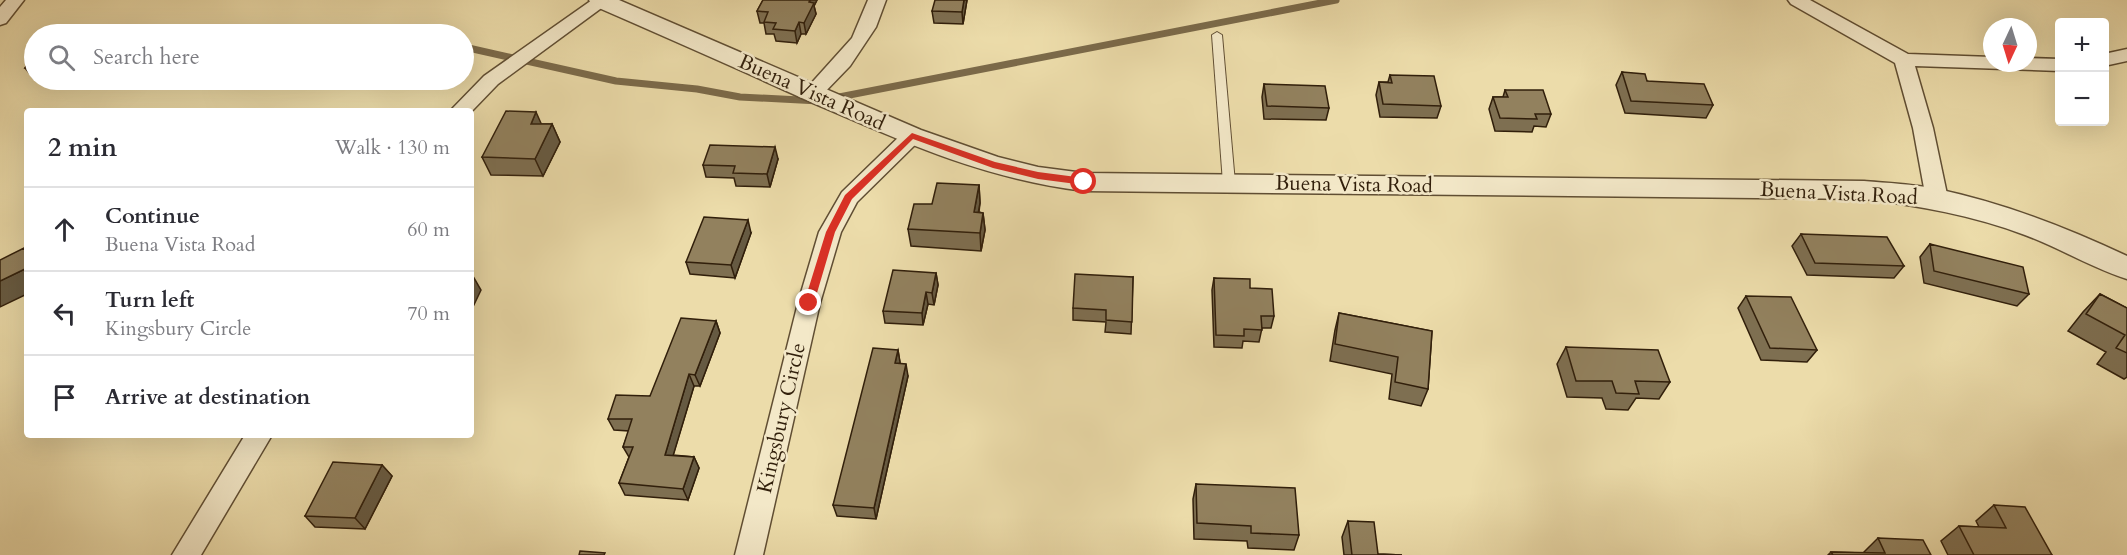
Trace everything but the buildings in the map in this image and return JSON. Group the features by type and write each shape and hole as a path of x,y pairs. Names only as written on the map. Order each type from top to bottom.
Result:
{"street":[{"path":"0,20 15,0"},
{"path":"462,108 491,80 601,0"},
{"name":"Buena Vista Road","path":"601,0 912,136 993,165 1038,176 1084,182 1864,190 1937,199 2032,227 2094,251 2127,268"},
{"path":"814,92 862,39 877,0"},
{"path":"1797,0 1904,60 2055,65"},
{"path":"2109,59 2127,55"},
{"path":"1904,60 1923,128 1937,199"},
{"name":"Kingsbury Circle","path":"749,555 809,303 830,232 849,197 912,136"},
{"path":"186,555 257,438"}],"lane":[{"path":"1217,35 1229,183"}],"waterway":[{"path":"834,98 1336,0"},
{"path":"474,49 616,81 697,89 740,97 819,101"}],"route":[{"path":"809,303 830,232 849,197 912,136 993,165 1038,176 1084,182"}]}
